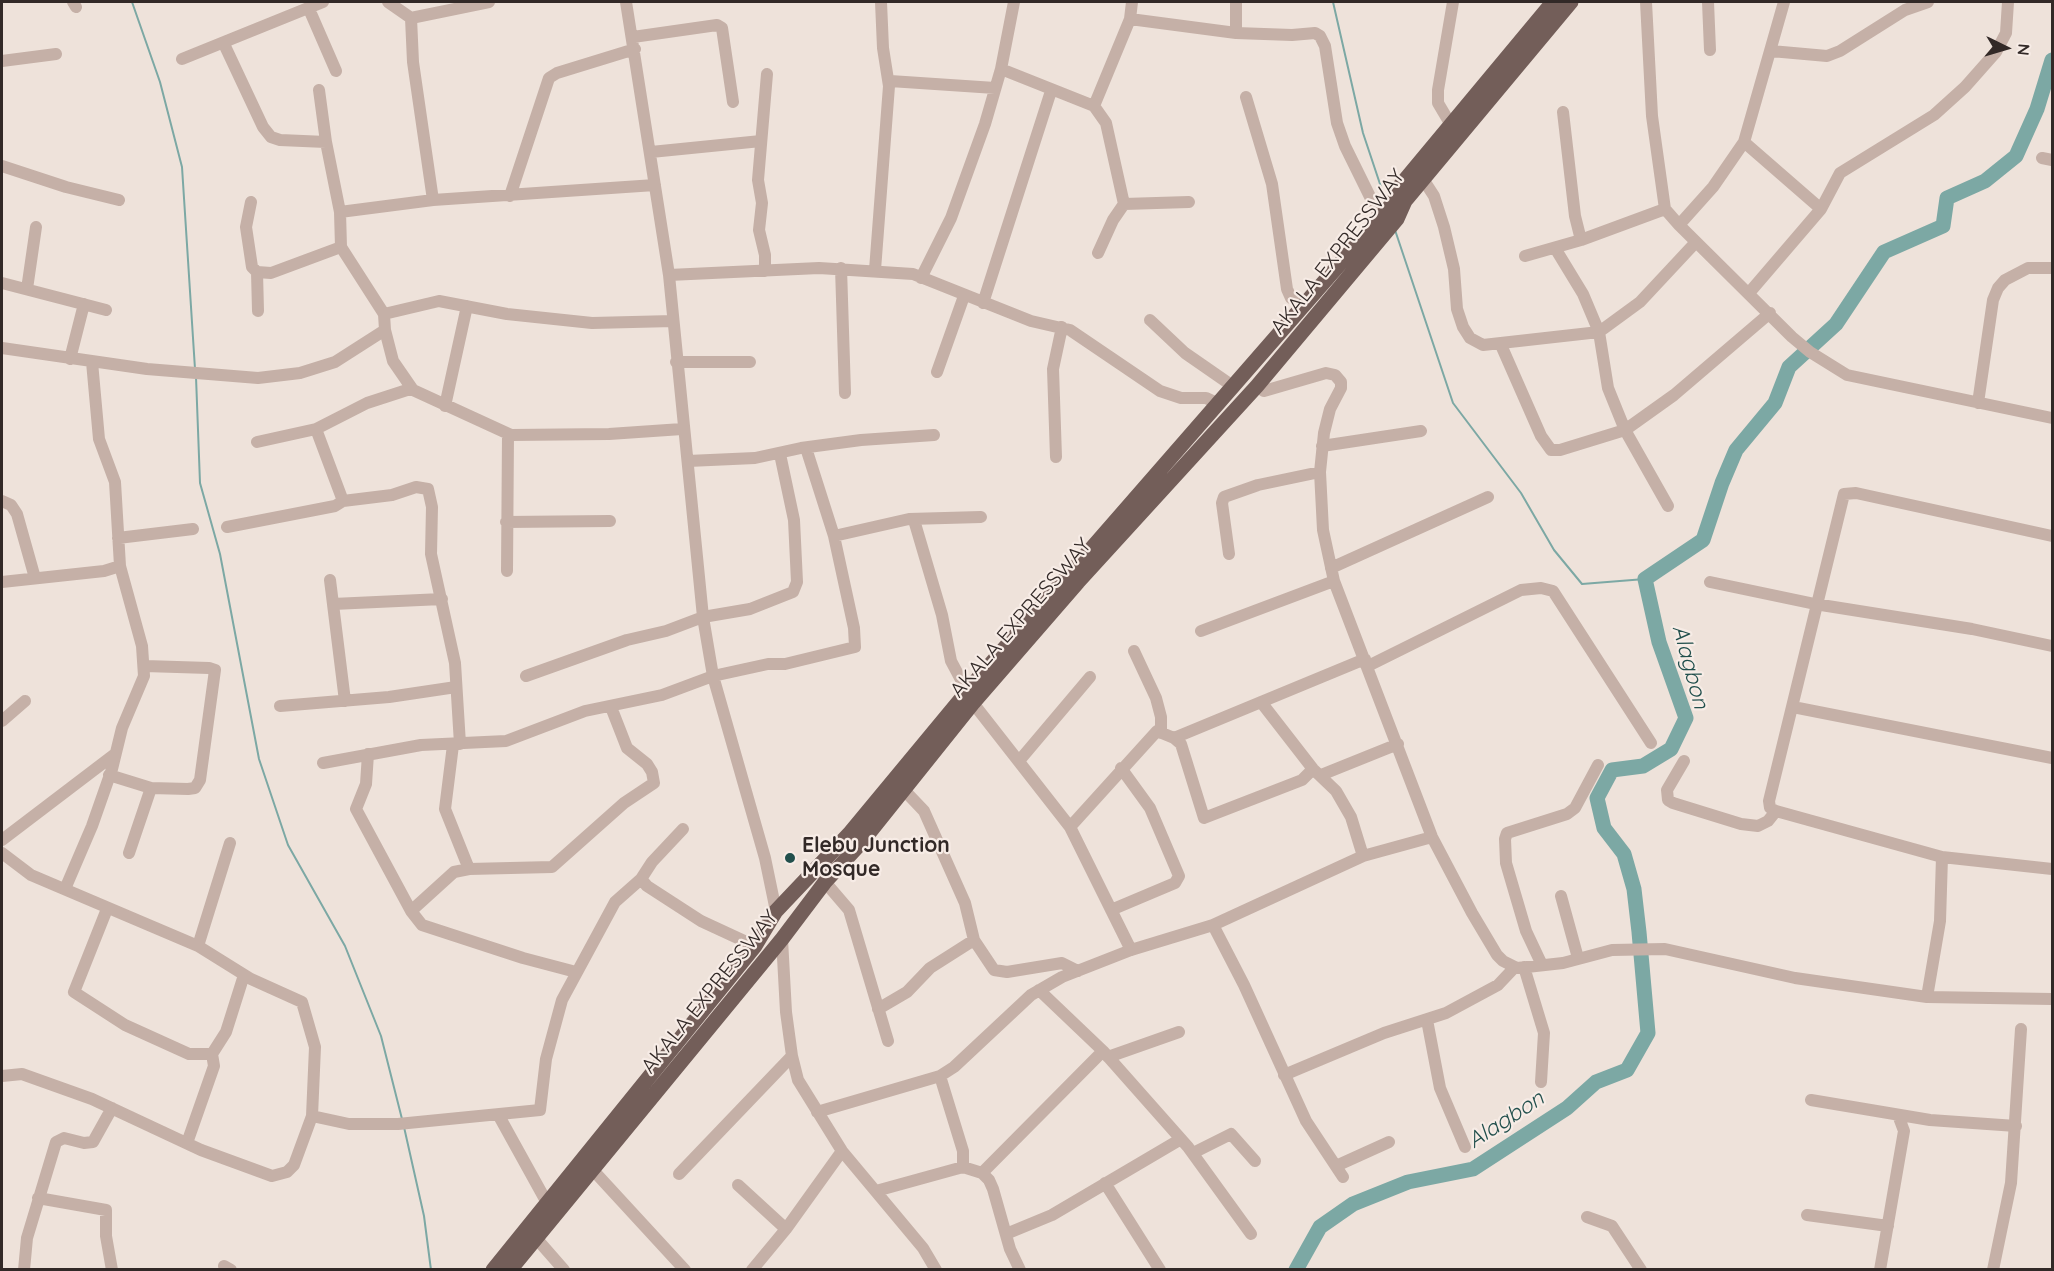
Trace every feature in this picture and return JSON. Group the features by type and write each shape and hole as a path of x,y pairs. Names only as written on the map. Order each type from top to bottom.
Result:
{"main road":[{"name":"AKALA EXPRESSWAY","path":"510,1269 782,939 855,839 970,697 1184,442 1380,217 1402,194 1423,179 1553,2"},
{"name":"AKALA EXPRESSWAY","path":"493,1269 754,946 776,911 855,839 904,790 970,697 1257,386 1384,235 1396,219 1402,194 1451,125 1571,2"},
{"path":"1184,442 1195,454"}],"street":[{"path":"182,59 224,44 323,2"},
{"path":"388,2 411,18 489,2"},
{"path":"626,2 669,275 682,429 688,461 703,617 713,676 765,858 776,911"},
{"path":"875,270 887,142 890,81 883,48 881,2"},
{"path":"921,278 951,218 995,88 1014,2"},
{"path":"1094,106 1130,19 1132,2"},
{"path":"1236,2 1236,33"},
{"path":"1451,125 1438,103 1438,90 1453,2"},
{"path":"1646,2 1652,116 1665,209 1696,242 1792,337 1810,352 1847,375 2052,418"},
{"path":"1708,2 1710,50"},
{"path":"1680,225 1713,187 1744,142 1784,2"},
{"path":"1771,51 1827,56 1840,51 1905,10 1928,2"},
{"path":"1749,293 1821,209 1840,173 1934,114 1965,87 1996,52 2006,33 2008,2"},
{"path":"309,9 336,71"},
{"path":"411,18 413,62 433,200"},
{"path":"1130,19 1236,33 1292,35 1315,33 1320,36 1325,46 1337,123 1380,217"},
{"path":"510,196 549,78 557,73 634,43 717,26 722,28 733,102"},
{"path":"224,44 263,127 271,137 280,140 326,142"},
{"path":"2,61 56,54"},
{"path":"1001,69 1051,91 1094,106 1106,123 1124,204 1113,220 1098,253"},
{"path":"765,271 765,255 759,230 762,203 758,180 767,74"},
{"path":"890,81 995,88"},
{"path":"319,90 326,142 340,212 340,247 384,314 385,330 393,361 413,390"},
{"path":"983,303 1051,91"},
{"path":"1246,97 1272,184 1287,289 1291,298 1304,306"},
{"path":"1563,112 1575,216 1581,240"},
{"path":"651,152 761,141"},
{"path":"1744,142 1821,209"},
{"path":"2,166 66,188 119,200"},
{"path":"1423,179 1434,196 1444,227 1454,269 1457,309 1463,327 1476,343 1483,345 1502,345 1599,332 1640,302 1696,242"},
{"path":"340,212 433,200 655,185"},
{"path":"251,202 246,227 252,267 257,272 271,273 340,247"},
{"path":"1124,204 1190,202"},
{"path":"1526,256 1581,240 1665,209"},
{"path":"27,289 36,227"},
{"path":"1555,248 1583,294 1599,332 1608,388 1625,430 1668,506"},
{"path":"841,268 845,393"},
{"path":"669,275 841,268 913,274 1031,321 1070,330 1160,391 1180,398 1206,398 1219,404"},
{"path":"1978,403 1993,300 1998,288 2005,280 2028,268 2052,268"},
{"path":"257,272 258,310"},
{"path":"2,283 106,310"},
{"path":"937,372 940,356 964,296"},
{"path":"384,314 439,301 507,314 592,323 673,321"},
{"path":"70,359 84,304"},
{"path":"445,406 467,306"},
{"path":"1502,345 1541,436 1551,450 1574,448 1625,430 1674,395 1770,313"},
{"path":"1150,320 1185,353 1234,387"},
{"path":"1056,457 1053,369 1062,327"},
{"path":"2,348 147,369 258,378 300,373 335,362 385,330"},
{"path":"65,889 109,775 122,728 138,695 145,666 120,566 116,482 99,439 92,362"},
{"path":"676,362 750,362"},
{"path":"1257,386 1264,391 1317,374 1326,373 1338,377 1341,388 1330,409 1322,446 1320,472 1322,523 1334,581 1432,837 1497,955 1519,967 1542,965 1612,950 1639,947 1665,949 1795,978 1927,997 2052,999"},
{"path":"257,442 316,429 367,403 407,390 413,390 508,434 524,436 609,434 682,429"},
{"path":"316,429 344,501"},
{"path":"1322,446 1421,431"},
{"path":"507,571 508,434"},
{"path":"688,461 755,458 861,440 934,435"},
{"path":"323,763 422,745 506,741 565,718 662,694 713,676 768,664 786,664 855,647 854,628 834,536 806,448"},
{"path":"526,676 703,617 765,604 788,596 796,588 794,520 780,454"},
{"path":"1229,555 1222,503 1224,497 1258,485 1320,472"},
{"path":"227,527 335,506 344,501 364,501 416,487 428,489 432,507 430,546 455,663 457,745 445,809 469,868"},
{"path":"2052,536 1856,493 1844,494 1815,604 1769,801 1770,808 1776,811 1942,857 2052,869"},
{"path":"1331,568 1488,497"},
{"path":"2,501 11,505 17,514 35,578"},
{"path":"834,536 914,520 981,517"},
{"path":"914,520 942,615 951,661 970,697 1070,827 1131,950"},
{"path":"506,522 610,521"},
{"path":"118,538 193,529"},
{"path":"2,582 104,571 120,566"},
{"path":"330,580 345,701"},
{"path":"1201,631 1334,581"},
{"path":"1710,582 1815,604 1972,629 2052,646"},
{"path":"1174,738 1261,702 1366,663 1521,590 1547,590 1552,591 1561,600 1651,744"},
{"path":"333,604 442,599"},
{"path":"1134,651 1156,698 1161,717 1161,733"},
{"path":"109,775 151,788 195,788 200,780 215,670 145,666"},
{"path":"1019,760 1090,677"},
{"path":"279,706 345,701 456,687"},
{"path":"2,722 25,701"},
{"path":"1261,702 1317,772 1336,791 1351,817 1363,856"},
{"path":"411,911 454,872 469,868 549,868 624,803 654,783 652,772 647,764 627,748 611,707"},
{"path":"1792,707 2052,758"},
{"path":"1070,827 1155,732 1174,738 1181,744 1204,818 1317,772 1398,744"},
{"path":"2,840 115,754"},
{"path":"368,754 366,783 356,809 411,911 426,927 576,972"},
{"path":"1684,761 1666,790 1668,800 1672,803 1741,824 1758,826 1776,811"},
{"path":"1542,965 1526,931 1506,863 1503,847 1505,839 1507,833 1567,814 1575,808 1598,765"},
{"path":"1111,910 1175,883 1179,876 1150,808 1121,768"},
{"path":"129,854 151,788"},
{"path":"904,790 924,811 965,903 974,940 994,970 1000,972 1062,963 1078,971"},
{"path":"312,1116 349,1124 416,1124 537,1111 542,1107 546,1059 553,1027 576,972 615,902 641,879 652,862 683,829"},
{"path":"817,1112 940,1076 954,1067 1039,990 1078,971 1131,950 1214,925 1363,856 1432,837"},
{"path":"198,946 230,843"},
{"path":"2,853 32,876 198,946 244,975 302,1002 315,1047 312,1116 294,1165 279,1175 262,1174 187,1143 112,1108 22,1074 2,1076"},
{"path":"1927,997 1940,921 1942,857"},
{"path":"641,879 647,886 701,921 754,946"},
{"path":"825,882 849,910 888,1041"},
{"path":"1561,896 1578,958"},
{"path":"107,909 75,989 76,995 125,1025 184,1052 212,1054"},
{"path":"1214,925 1245,984 1306,1121 1339,1172 1389,1142"},
{"path":"782,939 792,1056 798,1080 842,1151 923,1248 936,1269"},
{"path":"878,1009 907,992 930,968 974,940"},
{"path":"1284,1076 1384,1033 1446,1013 1498,985 1519,967"},
{"path":"1519,967 1544,1033 1542,1082"},
{"path":"187,1143 214,1066 212,1054 226,1032 244,975"},
{"path":"1039,990 1106,1054 1181,1138 1251,1234"},
{"path":"1426,1020 1440,1088 1465,1147"},
{"path":"1993,1269 2011,1183 2021,1029"},
{"path":"982,1173 1106,1054 1179,1032"},
{"path":"679,1174 792,1056"},
{"path":"940,1076 963,1151 963,1167"},
{"path":"1811,1100 1921,1119 2016,1126"},
{"path":"24,1269 27,1238 56,1142 64,1138 84,1143 93,1142 112,1108"},
{"path":"1880,1269 1904,1131 1898,1115"},
{"path":"499,1116 546,1201"},
{"path":"1904,1131 1921,1119"},
{"path":"1193,1153 1231,1134 1255,1161"},
{"path":"1006,1234 1052,1215 1181,1138"},
{"path":"752,1269 786,1229 842,1151"},
{"path":"876,1191 963,1167 982,1173 989,1180 993,1189 1006,1234 1020,1269"},
{"path":"592,1169 685,1269"},
{"path":"1105,1183 1160,1269"},
{"path":"738,1185 786,1229"},
{"path":"38,1198 106,1210 106,1236 112,1269"},
{"path":"1807,1215 1888,1226"},
{"path":"1587,1218 1612,1226 1641,1269"},
{"path":"536,1238 564,1269"}],"waterway":[{"path":"132,2 160,82 182,167 195,369"},
{"path":"1333,2 1363,133 1386,202"},
{"name":"Alagbon","path":"1296,1270 1320,1227 1353,1204 1408,1182 1473,1169 1567,1108 1596,1082 1627,1070 1648,1033 1639,932 1634,889 1624,854 1604,828 1597,798 1612,770 1643,766 1671,749 1686,718 1659,642 1645,579 1703,540 1736,450 1775,403 1789,367 1836,324 1884,252 1943,226 1947,198 1985,181 2016,156 2037,109 2052,60"},
{"path":"1395,230 1453,403 1521,493 1554,550 1582,584 1645,579"},
{"path":"196,377 200,483 220,554 259,759 288,845 345,946 381,1036 402,1119"},
{"path":"404,1127 424,1216 431,1270"}],"place":[{"name":"Elebu Junction Mosque","path":"790,858"}]}
